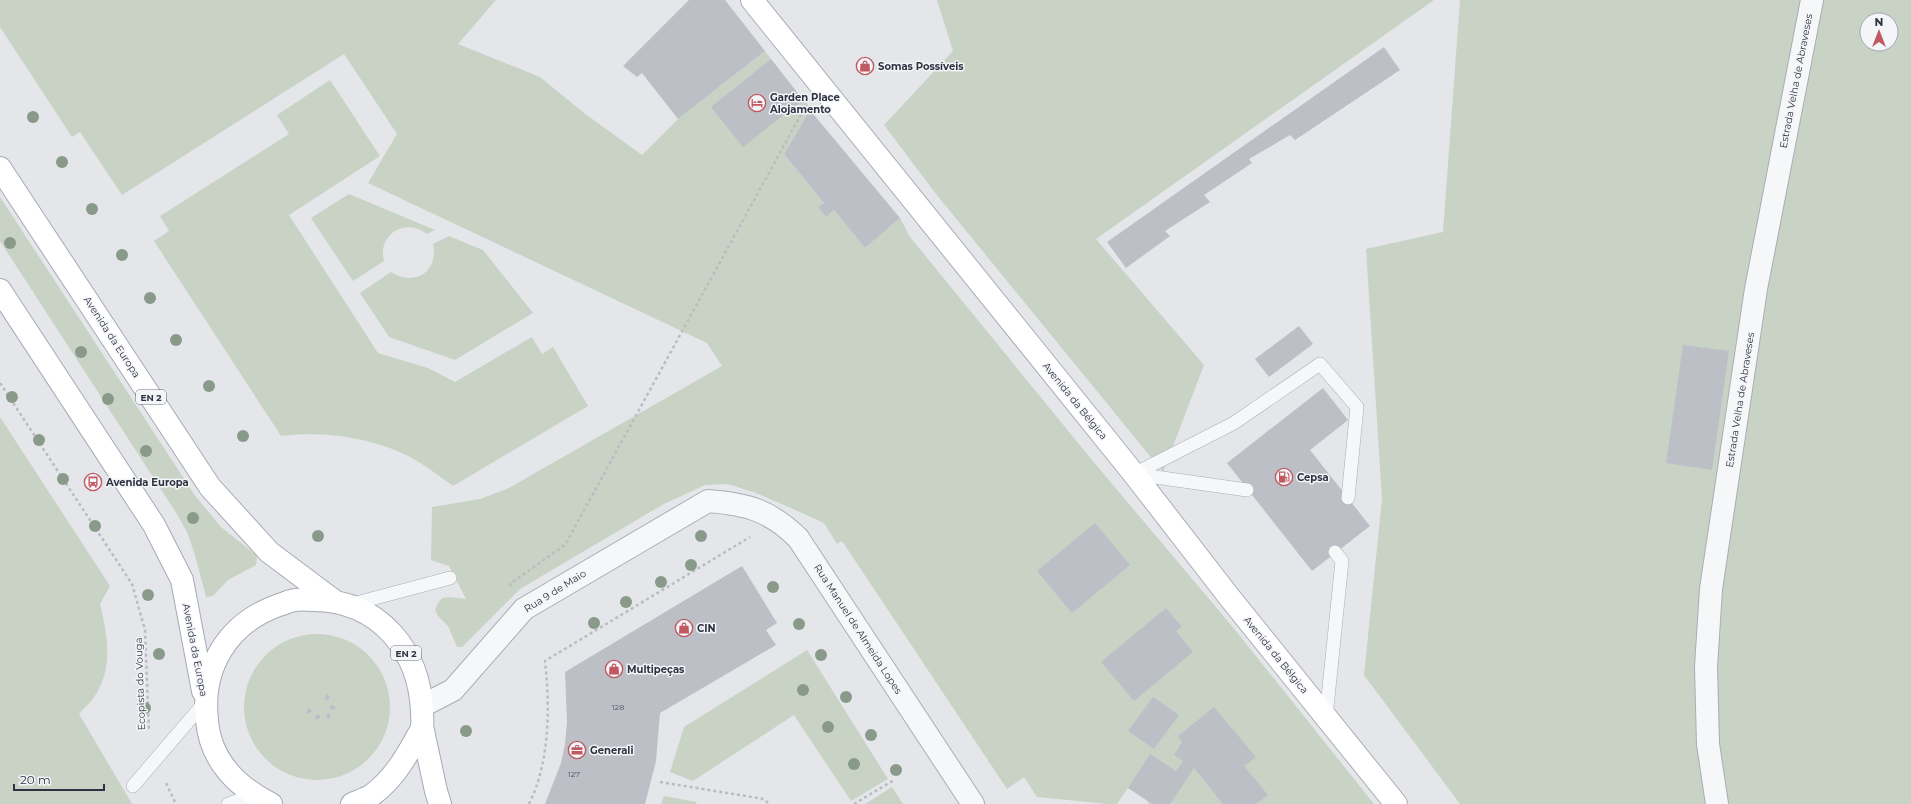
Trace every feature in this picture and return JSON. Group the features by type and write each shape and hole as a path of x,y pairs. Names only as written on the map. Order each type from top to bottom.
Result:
{"main road":[{"name":"Avenida da Bélgica","path":"752,0 1134,474 1230,598 1396,804"},
{"name":"Avenida da Europa","path":"0,168 210,487 269,552 341,603"},
{"name":"Avenida da Europa","path":"0,290 154,525 182,580 205,702"},
{"name":"EN 2","path":"262,800 232,777 216,755 207,729 205,702 212,666 232,634 261,612 296,600 341,603 368,614 398,640 408,657 416,676 436,791 440,804"},
{"path":"352,804 371,796 395,775 422,716"}],"street":[{"name":"Estrada Velha de Abraveses","path":"1717,804 1708,744 1706,667 1711,589 1756,289 1812,0"},
{"name":"Rua 9 de Maio","path":"422,716 453,690 524,609 708,501"},
{"name":"Rua Manuel de Almeida Lopes","path":"708,501 741,504 765,513 786,527 798,538 973,804"}],"lane":[{"path":"1134,474 1234,423 1320,364 1357,407 1348,498"},
{"path":"1134,474 1247,490"},
{"path":"1326,718 1340,553"},
{"path":"341,603 450,578"},
{"path":"133,786 205,702"},
{"path":"228,804 262,800"}],"path":[{"path":"524,609 510,584 565,545 807,103 821,87"},
{"name":"Ecopista do Vouga","path":"0,383 132,584 145,630 148,714 152,754 176,804"},
{"path":"529,804 536,791 548,726 549,694 545,661 753,536"},
{"path":"854,804 894,780"},
{"path":"660,782 764,798 769,804"}],"shaded area":[{"path":"0,0 496,0 458,44 540,77 584,113 642,155 678,119 765,51 803,100 807,103 810,110 784,154 824,203 819,208 826,217 834,210 865,248 900,218 910,237 1092,460 1236,631 1374,804 1149,804 1146,800 1128,788 1117,804 1107,804 1037,797 1024,777 1007,789 842,541 837,544 824,523 756,493 728,484 705,485 662,505 520,589 462,647 457,647 448,626 438,616 435,610 442,598 450,597 466,599 449,566 431,560 432,507 480,499 507,489 722,366 707,343 368,183 397,134 344,54 122,195 80,132 72,137 0,27"},
{"path":"937,0 1434,0 1096,239 1204,365 1163,472 936,194 884,125 953,51"},
{"path":"1460,0 1911,0 1911,804 1460,804 1364,675 1382,499 1366,249 1443,232"},
{"path":"330,80 380,156 289,215 378,353 428,368 455,382 532,337 542,354 553,347 588,406 453,486 416,460 395,450 363,440 313,434 281,436 154,241 169,231 160,216 289,134 277,115"},
{"path":"349,194 435,230 427,234 419,229 410,227 395,231 389,236 385,243 383,251 384,261 353,281 311,218"},
{"path":"0,197 196,497 221,527 257,557 256,565 228,580 213,596 206,597 195,555 187,532 175,511 0,241"},
{"path":"449,236 483,250 533,313 455,360 389,337 360,293 391,272 408,278 423,274 432,262 434,254 433,244"},
{"path":"0,417 110,586 100,604 107,641 104,677 92,700 79,714 132,804 0,804"},
{"path":"310,634 324,634 352,642 369,655 382,672 385,679 389,693 389,721 385,735 378,748 369,759 352,772 345,775 324,780 310,780 282,772 265,759 260,753 249,735 244,714 244,700 252,672 265,655 271,650 289,639"},
{"path":"807,650 888,779 851,801 794,715 693,781 670,772 684,727"},
{"path":"892,787 903,804 865,804"},
{"path":"664,796 696,802 697,804 661,804"}],"building":[{"path":"689,0 725,0 765,51 678,119 642,73 637,77 623,66"},
{"path":"1384,47 1400,70 1295,140 1290,135 1249,159 1252,163 1204,195 1210,202 1165,231 1170,236 1126,268 1107,242"},
{"name":"Garden Place Alojamento","path":"771,59 803,100 743,147 711,107"},
{"path":"810,110 900,218 865,248 834,210 826,217 818,207 824,203 784,154"},
{"path":"1299,326 1313,344 1269,377 1255,359"},
{"path":"1683,345 1729,351 1712,470 1666,463"},
{"name":"Cepsa","path":"1323,388 1348,420 1310,450 1370,526 1312,571 1227,463"},
{"path":"1095,523 1130,565 1072,613 1037,571"},
{"path":"742,566 777,623 766,630 776,645 660,713 656,761 645,804 545,804 561,763 565,744 567,722 565,672"},
{"path":"1166,608 1182,627 1176,631 1193,652 1134,701 1101,662"},
{"path":"327,694 330,697 327,701 324,698"},
{"path":"1153,697 1179,715 1154,749 1128,731"},
{"path":"330,705 335,706 335,710 330,709"},
{"path":"1214,707 1256,757 1244,766 1268,795 1256,804 1223,804 1194,768 1170,804 1153,804 1128,788 1150,754 1176,771 1183,761 1174,755 1182,742 1178,736"},
{"path":"309,708 312,711 309,714 306,712"},
{"path":"329,713 331,717 328,719 326,715"},
{"path":"316,715 320,715 319,719 315,719"}],"place":[{"name":"Somas Possíveis","path":"865,66"},
{"name":"Garden Place Alojamento","path":"757,103"},
{"name":"Cepsa","path":"1284,477"},
{"name":"Avenida Europa","path":"93,482"},
{"name":"CIN","path":"684,628"},
{"name":"Multipeças","path":"614,669"},
{"name":"Generali","path":"577,750"}]}
